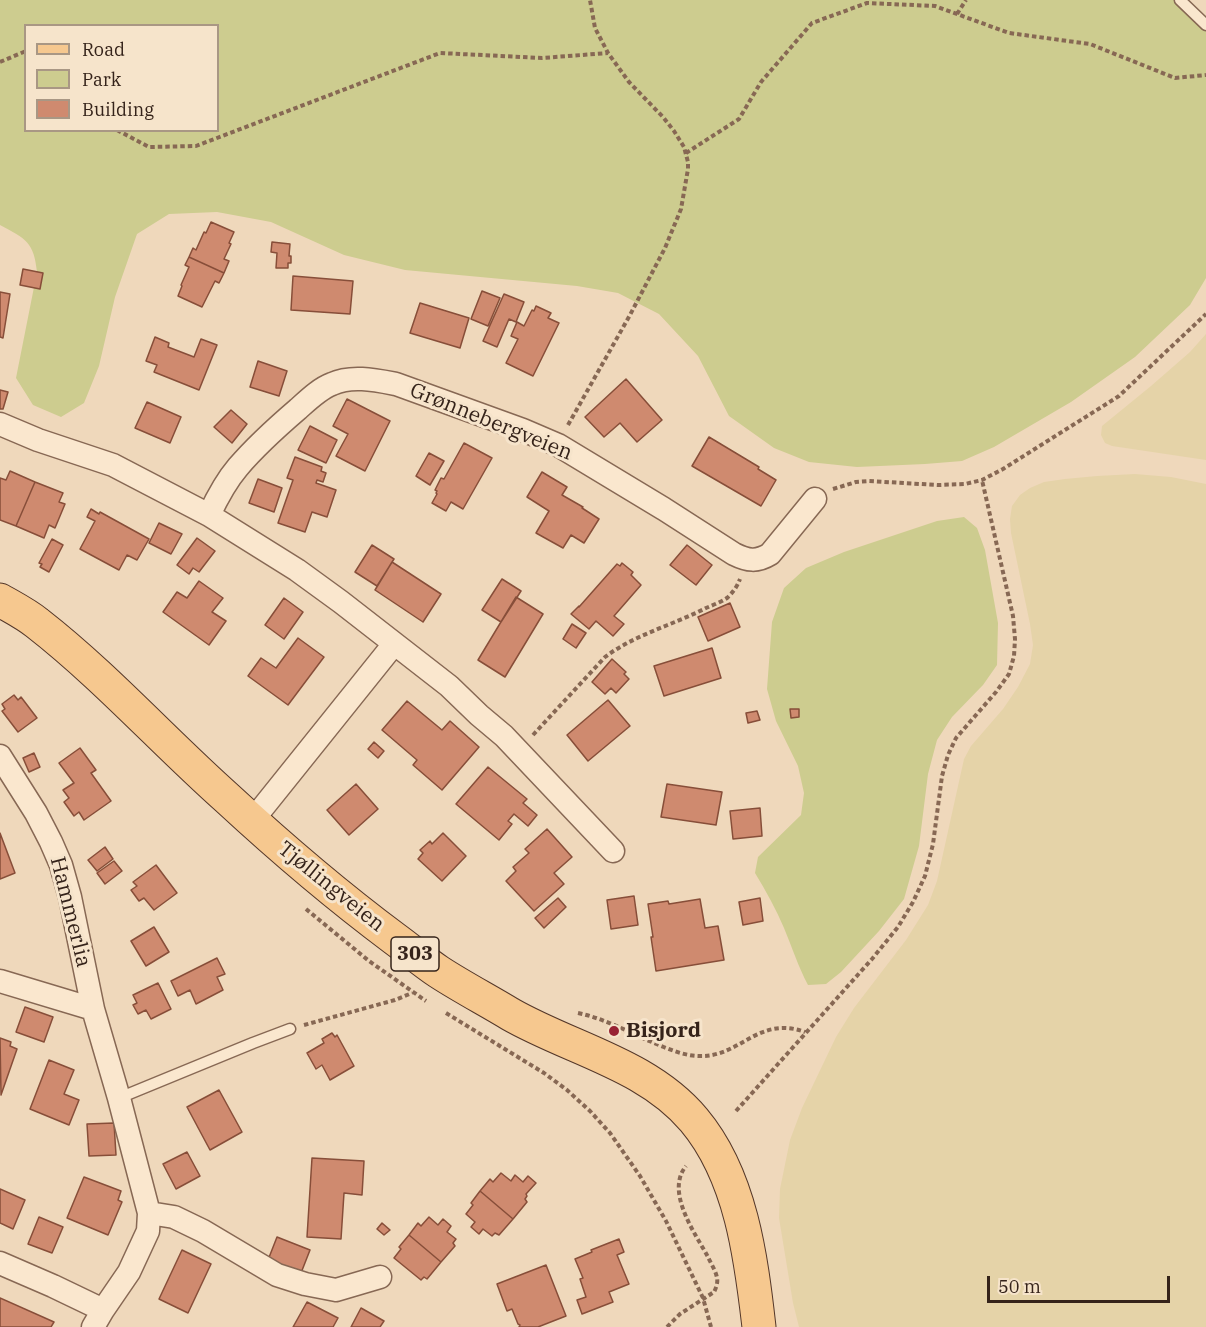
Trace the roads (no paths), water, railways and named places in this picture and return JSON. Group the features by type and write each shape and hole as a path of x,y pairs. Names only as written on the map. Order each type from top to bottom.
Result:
{"main road":[{"name":"Tjøllingveien","path":"0,600 35,622 83,661 252,821 333,891 440,972 519,1019 607,1059 646,1080 679,1105 712,1146 727,1175 741,1219 751,1264 759,1327"}],"street":[{"name":"Grønnebergveien","path":"209,515 236,468 318,392 344,380 375,379 396,384 558,445 746,560 756,560 771,554 815,500"},
{"path":"0,424 38,440 113,465 209,515 304,576 448,686 504,736 613,851"},
{"path":"252,821 394,644"},
{"name":"Hammerlia","path":"0,756 36,813 61,865 70,897 93,1009 149,1213 148,1231 129,1272 98,1318"},
{"name":"Hammerlia","path":"0,981 93,1009"},
{"path":"149,1213 174,1217 277,1275 305,1284 336,1290 380,1277"},
{"path":"0,1263 53,1286 98,1318"}],"lane":[{"path":"1180,0 1206,25"},
{"path":"119,1098 290,1029"}],"place":[{"name":"Bisjord","path":"614,1031"}]}
